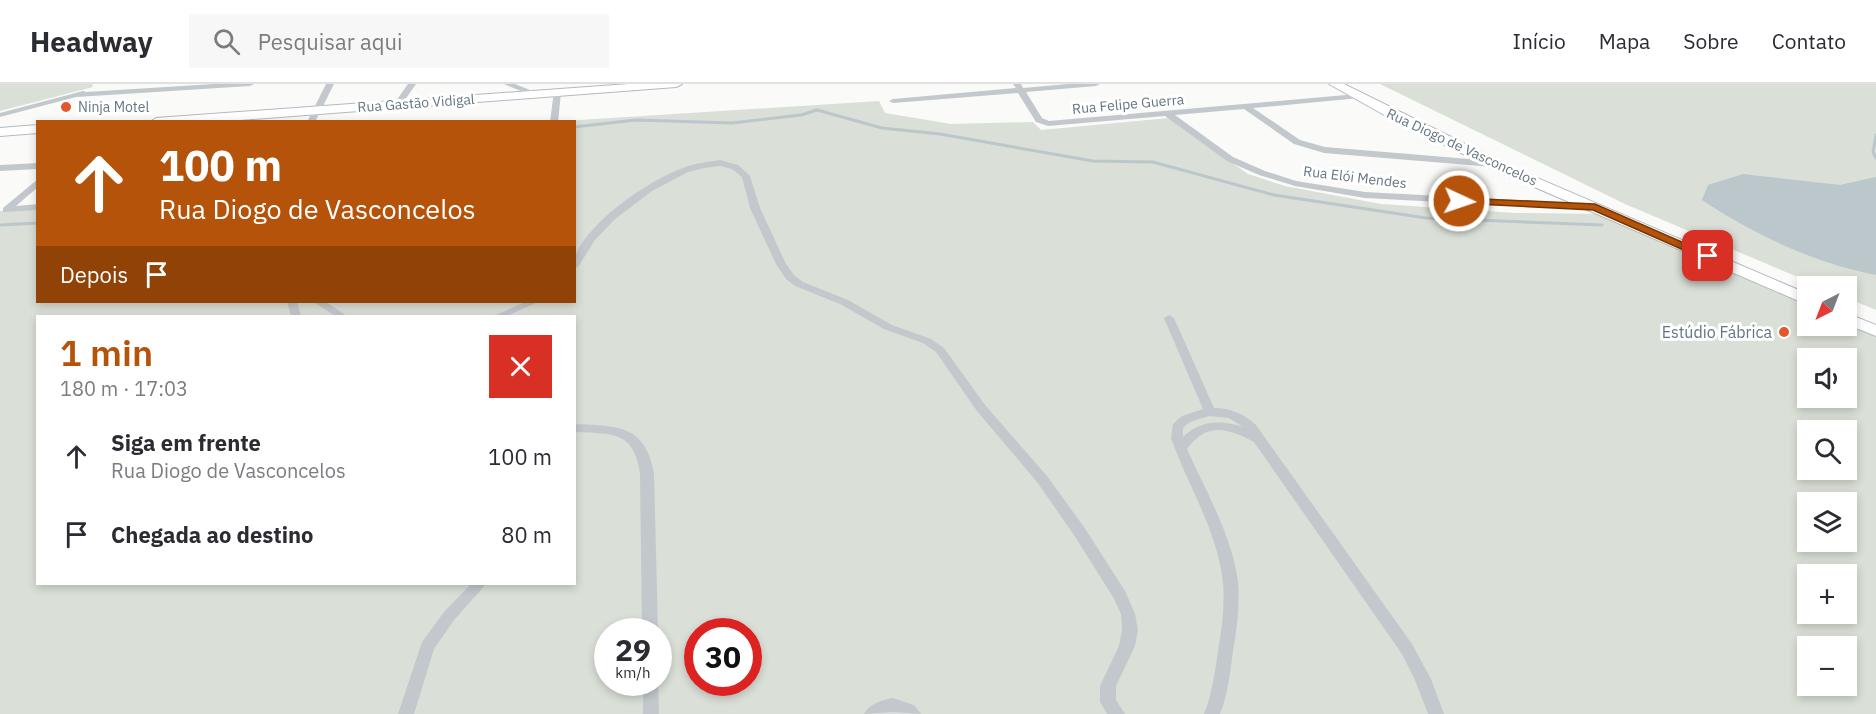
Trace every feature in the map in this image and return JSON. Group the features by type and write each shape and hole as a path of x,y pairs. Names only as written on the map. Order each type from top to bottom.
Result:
{"street":[{"path":"0,115 117,84"},
{"path":"77,95 250,84"},
{"path":"315,116 330,84"},
{"path":"397,105 412,84"},
{"path":"508,84 536,94"},
{"name":"Rua Gastão Vidigal","path":"209,120 315,116 397,105 676,84"},
{"path":"893,101 1019,87 1096,84"},
{"name":"Rua Diogo de Vasconcelos","path":"1335,84 1412,126 1493,164 1797,295"},
{"name":"Rua Felipe Guerra","path":"1019,87 1043,123 1357,96"},
{"path":"554,120 557,93"},
{"path":"1247,107 1297,142 1324,150 1493,164"},
{"name":"Rua Elói Mendes","path":"1168,114 1230,159 1262,173 1295,183 1365,195 1595,207"},
{"path":"0,127 17,130"},
{"path":"0,132 36,129"},
{"path":"576,262 591,238 612,217 650,189 685,170 720,163 735,168 746,176 755,208 781,264 790,277 800,284 844,302 888,327 927,341 940,350 981,408 1042,479 1079,531 1120,595 1128,614 1130,630 1127,646 1108,686 1108,702 1117,714"},
{"path":"0,168 36,166"},
{"path":"3,210 36,184"},
{"path":"3,210 36,207"},
{"path":"321,303 340,315"},
{"path":"501,315 531,303"},
{"path":"1169,318 1210,412"},
{"path":"1857,323 1876,331"},
{"path":"1212,714 1219,694 1228,640 1232,600 1229,574 1220,539 1177,438 1178,427 1189,417 1210,412 1241,418 1256,432 1258,440 1407,649 1423,679 1436,714"},
{"path":"1181,449 1196,430 1215,426 1239,429 1258,440"},
{"path":"576,428 628,435 643,450 647,473 650,618"},
{"path":"406,714 428,647 449,616 478,585"},
{"path":"651,696 651,714"},
{"path":"872,714 890,705 908,712"}],"shaded area":[{"path":"0,84 92,84 93,87 0,111"},
{"path":"1380,84 1876,84 1876,310 1857,302 1857,276 1797,277 1625,204"},
{"path":"879,101 885,113 951,124 1033,122 1041,130 1169,118 1248,174 1285,186 1381,204 1515,213 1605,214 1797,301 1797,336 1857,336 1857,328 1876,337 1876,714 0,714 0,211 36,209 36,303 576,303 576,120"},
{"path":"1743,174 1840,185 1876,177 1876,275 1830,263 1786,246 1743,225 1702,200 1708,185"}],"waterway":[{"path":"576,127 636,120 732,123 801,115 817,110 882,128 940,134 1093,161 1153,162 1274,195 1426,218 1602,225"},
{"path":"1876,135 1873,152 1876,158"},
{"path":"0,225 36,223"}],"place":[{"name":"Ninja Motel","path":"66,107"},
{"name":"Estúdio Fábrica","path":"1784,332"}],"route":[{"path":"1459,201 1595,207 1708,256"}]}
